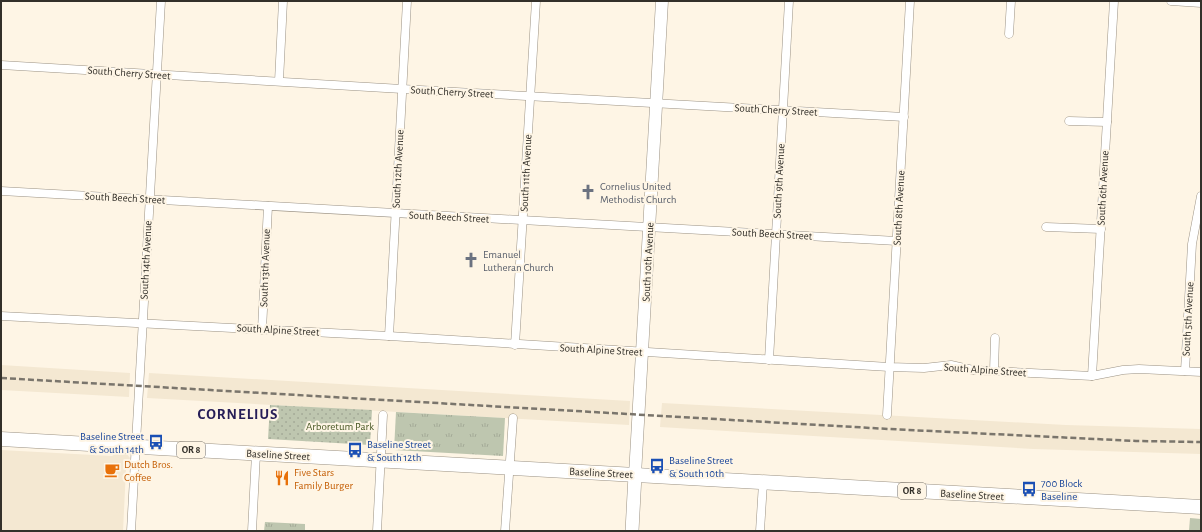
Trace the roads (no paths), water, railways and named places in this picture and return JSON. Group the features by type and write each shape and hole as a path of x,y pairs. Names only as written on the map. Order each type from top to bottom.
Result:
{"highway":[{"name":"Baseline Street","path":"1,439 1201,507"}],"main road":[{"name":"South 10th Avenue","path":"635,475 662,1"},
{"path":"632,531 635,475"}],"street":[{"name":"South 14th Avenue","path":"131,531 161,1"},
{"path":"279,81 283,1"},
{"name":"South 12th Avenue","path":"389,336 407,1"},
{"name":"South 11th Avenue","path":"516,345 536,1"},
{"name":"South 9th Avenue","path":"769,360 789,1"},
{"name":"South 8th Avenue","path":"887,415 910,1"},
{"path":"1009,34 1011,1"},
{"name":"South 6th Avenue","path":"1092,376 1114,1"},
{"path":"1171,1 1201,2"},
{"name":"South Cherry Street","path":"1,64 157,75 904,117"},
{"path":"1069,121 1107,122"},
{"name":"South Beech Street","path":"1,191 897,241"},
{"name":"South 5th Avenue","path":"1185,371 1192,244 1201,196"},
{"name":"South 13th Avenue","path":"262,330 268,206"},
{"path":"1046,227 1101,229"},
{"name":"South Alpine Street","path":"1,316 389,336 889,367 924,368 951,365 973,370 1092,376 1123,370 1201,372"},
{"path":"994,371 995,338"},
{"path":"377,531 383,414"},
{"path":"505,531 513,418"},
{"path":"252,531 256,454"},
{"path":"760,531 763,483"}],"railway":[{"path":"1,378 889,429 1136,441 1201,442"}],"place":[{"name":"Cornelius United Methodist Church","path":"588,192"},
{"name":"Emanuel Lutheran Church","path":"471,260"},
{"name":"Baseline Street & South 14th","path":"156,442"},
{"name":"Baseline Street & South 12th","path":"355,450"},
{"name":"Baseline Street & South 10th","path":"657,466"},
{"name":"Dutch Bros. Coffee","path":"112,470"},
{"name":"Five Stars Family Burger","path":"282,478"},
{"name":"700 Block Baseline","path":"1029,489"}],"district":[{"name":"CORNELIUS","path":"238,414"}],"park label":[{"name":"Arboretum Park","path":"340,426"}]}
